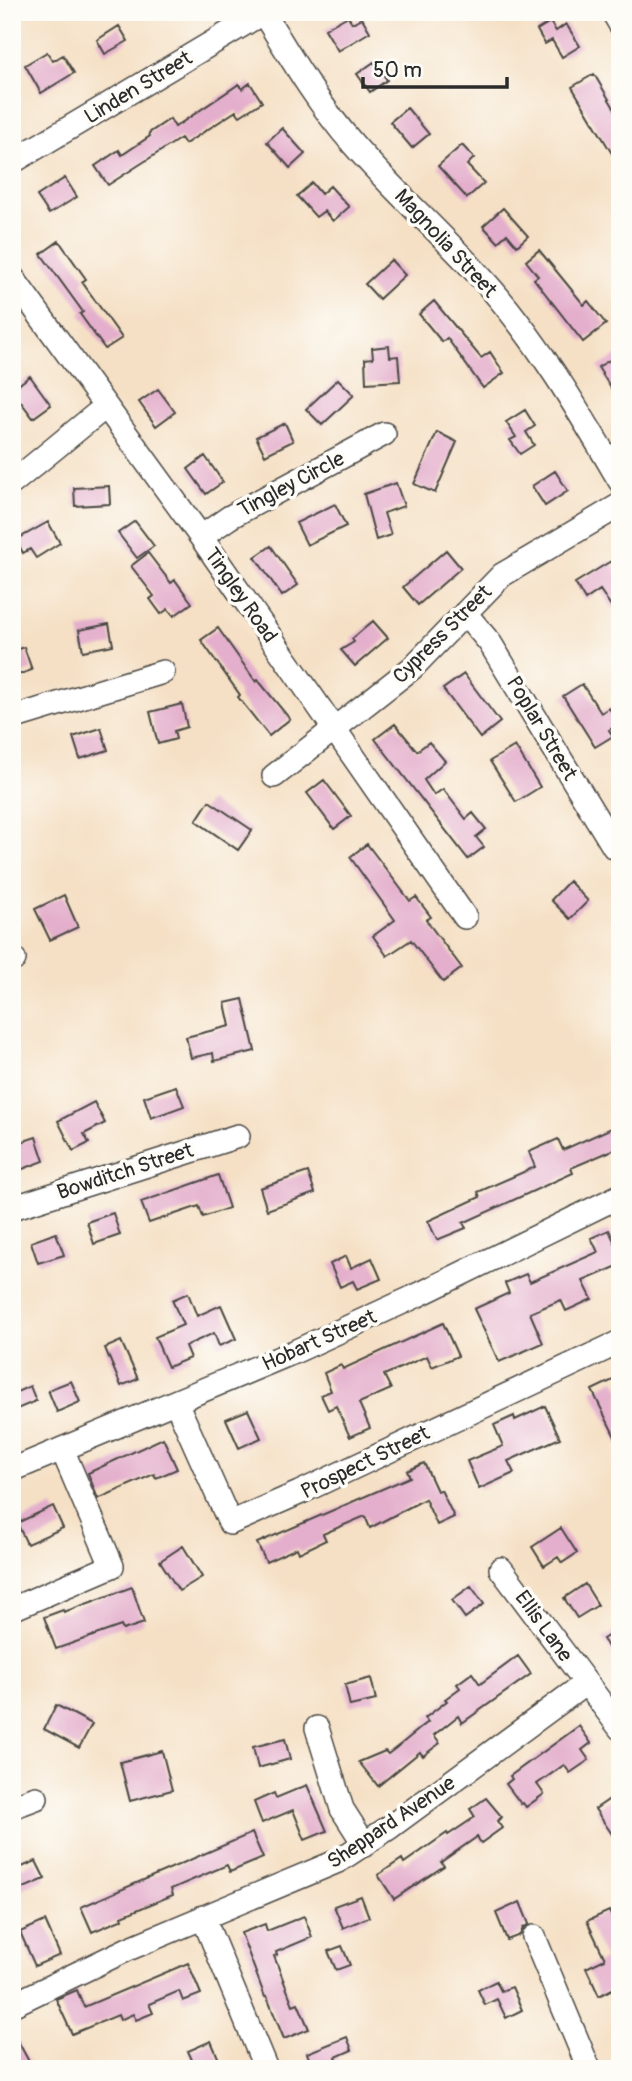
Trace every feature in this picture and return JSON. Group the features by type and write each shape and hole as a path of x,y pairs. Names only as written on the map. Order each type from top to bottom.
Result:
{"street":[{"name":"Linden Street","path":"12,162 264,12"},
{"name":"Magnolia Street","path":"264,12 314,94 342,132 488,285 516,320 559,379 620,481"},
{"path":"613,12 620,24"},
{"name":"Tingley Road","path":"12,277 201,537 465,917"},
{"path":"12,483 105,407"},
{"name":"Tingley Circle","path":"201,537 230,517 384,434"},
{"name":"Cypress Street","path":"275,776 412,668 502,575 620,505"},
{"name":"Poplar Street","path":"465,613 490,643 614,847"},
{"path":"12,718 163,672"},
{"name":"Bowditch Street","path":"12,1208 237,1136"},
{"name":"Hobart Street","path":"12,1470 376,1315 620,1196"},
{"name":"Prospect Street","path":"176,1402 230,1523 620,1342"},
{"path":"12,1609 112,1566 62,1449"},
{"name":"Ellis Lane","path":"501,1569 586,1682"},
{"path":"586,1682 620,1728"},
{"name":"Sheppard Avenue","path":"12,2005 128,1949 314,1873 365,1845 586,1682"},
{"path":"317,1728 342,1809 365,1845"},
{"path":"12,1807 36,1798"},
{"path":"203,1917 266,2069"},
{"path":"534,1937 589,2069"}],"building":[{"path":"348,16 352,23 362,18 370,32 338,51 325,29"},
{"path":"550,22 556,31 566,24 580,46 562,57 552,40 545,44 537,30"},
{"path":"119,26 128,41 105,54 97,40"},
{"path":"47,52 53,61 63,55 74,73 41,93 25,65"},
{"path":"374,62 387,80 370,92 357,74"},
{"path":"594,74 620,118 620,167 572,87"},
{"path":"250,83 262,102 240,116 236,111 185,144 181,138 108,185 95,166 119,150 122,155 170,119 175,127 239,84 242,89"},
{"path":"407,108 429,134 412,148 390,122"},
{"path":"282,128 305,154 290,168 267,142"},
{"path":"462,145 474,158 467,165 484,183 467,198 438,166"},
{"path":"65,178 77,197 49,214 37,196"},
{"path":"312,183 321,194 330,186 349,207 333,221 324,211 316,217 297,196"},
{"path":"503,208 528,236 517,246 507,234 498,242 483,226"},
{"path":"59,241 86,279 82,282 122,338 105,349 80,314 83,312 41,254"},
{"path":"539,250 584,305 588,301 606,324 583,342 534,279 538,276 526,261"},
{"path":"391,260 405,275 379,299 365,284"},
{"path":"434,301 481,358 490,352 504,373 483,388 447,338 442,342 419,314"},
{"path":"389,346 390,357 398,356 400,381 366,383 365,359 373,358 372,348"},
{"path":"620,354 620,403 598,367"},
{"path":"30,376 51,405 33,418 12,390"},
{"path":"338,379 354,395 322,425 306,409"},
{"path":"158,389 175,412 156,426 139,402"},
{"path":"525,410 535,426 526,432 534,445 520,454 510,440 516,437 506,422"},
{"path":"285,423 293,441 265,455 256,437"},
{"path":"437,432 457,442 435,493 414,484"},
{"path":"205,456 223,482 206,494 188,469"},
{"path":"555,471 568,491 545,506 532,486"},
{"path":"396,483 404,506 384,513 391,535 376,540 364,494"},
{"path":"109,486 110,504 75,506 74,488"},
{"path":"335,504 346,526 307,545 296,523"},
{"path":"135,521 154,546 137,558 118,533"},
{"path":"48,522 60,543 36,558 30,549 23,553 16,540"},
{"path":"271,546 298,585 282,596 255,557"},
{"path":"446,550 461,568 418,605 403,587"},
{"path":"148,553 171,583 175,580 192,603 174,616 168,609 161,614 150,599 154,596 131,566"},
{"path":"611,561 620,575 620,619 600,590 585,600 575,583"},
{"path":"373,621 388,638 355,666 341,650 354,642 352,639"},
{"path":"109,624 113,645 83,651 79,630"},
{"path":"218,628 256,682 258,680 290,719 269,736 238,697 240,695 201,640"},
{"path":"24,647 32,670 12,677 12,651"},
{"path":"464,674 500,722 480,738 443,689"},
{"path":"582,684 601,713 609,708 619,724 609,730 613,736 595,747 563,696"},
{"path":"182,704 187,727 174,731 176,739 158,744 150,712"},
{"path":"395,724 417,751 429,742 445,761 424,780 434,795 443,789 466,819 473,813 486,829 476,837 484,847 468,859 375,739"},
{"path":"101,728 108,750 80,759 73,737"},
{"path":"515,746 540,787 516,802 490,761"},
{"path":"324,780 351,816 334,829 307,793"},
{"path":"209,801 252,830 238,850 196,821"},
{"path":"367,844 410,901 416,897 431,917 426,920 462,968 443,982 411,940 387,956 373,936 395,920 350,857"},
{"path":"569,881 588,901 570,919 551,900"},
{"path":"64,895 78,927 50,940 35,909"},
{"path":"243,999 255,1051 214,1061 213,1053 191,1058 186,1037 230,1026 225,1003"},
{"path":"176,1086 184,1106 151,1118 144,1097"},
{"path":"94,1102 105,1123 84,1134 89,1143 73,1151 58,1121"},
{"path":"616,1126 620,1134 620,1147 571,1168 573,1173 463,1223 466,1228 437,1240 428,1221 480,1197 478,1192 535,1167 529,1152 558,1139 563,1150"},
{"path":"36,1137 44,1161 12,1173 12,1145"},
{"path":"308,1172 315,1193 267,1210 260,1188"},
{"path":"218,1175 229,1208 203,1217 199,1206 149,1223 141,1202"},
{"path":"113,1213 120,1235 94,1244 87,1222"},
{"path":"609,1230 620,1254 620,1265 583,1281 592,1299 566,1311 561,1300 530,1313 543,1343 499,1362 474,1309 509,1293 505,1283 526,1274 530,1282 598,1252 591,1238"},
{"path":"56,1233 64,1255 38,1263 31,1242"},
{"path":"346,1256 351,1268 372,1258 381,1279 357,1289 353,1281 340,1287 330,1264"},
{"path":"188,1293 197,1316 221,1305 236,1339 219,1346 214,1333 185,1346 190,1358 168,1367 155,1337 183,1325 172,1300"},
{"path":"443,1323 458,1356 432,1367 427,1356 384,1375 391,1389 359,1403 370,1428 350,1437 336,1406 328,1410 321,1395 331,1391 324,1373 341,1365 343,1369"},
{"path":"121,1341 138,1379 121,1386 105,1348"},
{"path":"615,1379 620,1389 620,1447 592,1390"},
{"path":"71,1381 80,1402 57,1412 48,1390"},
{"path":"30,1386 36,1401 17,1409 12,1394"},
{"path":"545,1406 560,1438 508,1461 514,1473 479,1489 467,1461 503,1446 494,1425 514,1416 515,1420"},
{"path":"248,1410 261,1438 239,1448 226,1419"},
{"path":"163,1438 177,1469 156,1478 154,1474 98,1499 88,1473"},
{"path":"424,1463 437,1491 441,1490 454,1517 437,1525 425,1499 370,1528 365,1516 323,1534 326,1540 299,1553 297,1548 266,1562 257,1543 410,1477 407,1471"},
{"path":"53,1506 63,1528 27,1544 17,1523"},
{"path":"561,1528 577,1553 562,1563 558,1557 544,1566 532,1547"},
{"path":"183,1546 202,1577 179,1591 160,1561"},
{"path":"585,1584 598,1605 577,1618 564,1598"},
{"path":"471,1586 484,1604 465,1618 452,1600"},
{"path":"132,1587 144,1623 123,1630 121,1626 56,1649 44,1617"},
{"path":"620,1628 620,1666 603,1639"},
{"path":"518,1656 531,1674 462,1723 458,1716 434,1735 440,1743 423,1756 420,1752 378,1786 359,1762 385,1751 388,1754 401,1744 428,1722 425,1718 447,1701 445,1699 460,1688 457,1684 472,1673 480,1684"},
{"path":"371,1678 376,1700 350,1706 345,1685"},
{"path":"56,1705 92,1724 79,1748 44,1729"},
{"path":"579,1726 591,1743 582,1750 589,1760 570,1773 564,1765 537,1784 544,1794 526,1807 521,1804 506,1784 512,1779 510,1776"},
{"path":"285,1739 290,1759 258,1768 253,1747"},
{"path":"162,1751 172,1790 130,1801 120,1762"},
{"path":"307,1785 327,1831 305,1840 293,1810 262,1823 254,1802 274,1793 276,1798"},
{"path":"620,1792 620,1846 595,1809"},
{"path":"486,1798 502,1817 497,1821 502,1828 481,1843 477,1837 441,1862 444,1866 394,1899 378,1875 402,1859 404,1863 475,1817 470,1809"},
{"path":"252,1833 263,1858 230,1872 227,1865 171,1889 173,1895 92,1932 81,1907"},
{"path":"36,1861 45,1879 12,1893 12,1871"},
{"path":"361,1896 369,1917 343,1928 334,1906"},
{"path":"520,1902 529,1924 523,1928 520,1935 507,1940 496,1913"},
{"path":"609,1911 620,1934 620,1989 618,1986 599,1996 586,1968 605,1959 587,1921"},
{"path":"304,1916 312,1937 276,1952 277,1955 274,1956 293,2005 298,2003 309,2029 284,2039 241,1933 265,1924 267,1931"},
{"path":"45,1921 60,1955 35,1966 20,1932"},
{"path":"342,1946 350,1965 336,1970 328,1951"},
{"path":"188,1963 201,1994 183,2001 179,1991 149,2004 153,2013 136,2020 133,2014 120,2020 118,2015 72,2034 56,1999 77,1990 84,2007"},
{"path":"496,1981 501,1991 512,1987 522,2010 506,2018 497,1999 485,2005 478,1990"},
{"path":"12,2030 33,2069 12,2069"},
{"path":"347,2037 352,2050 336,2057 341,2069 313,2069 307,2053"},
{"path":"211,2041 223,2069 196,2069 188,2051"}]}
